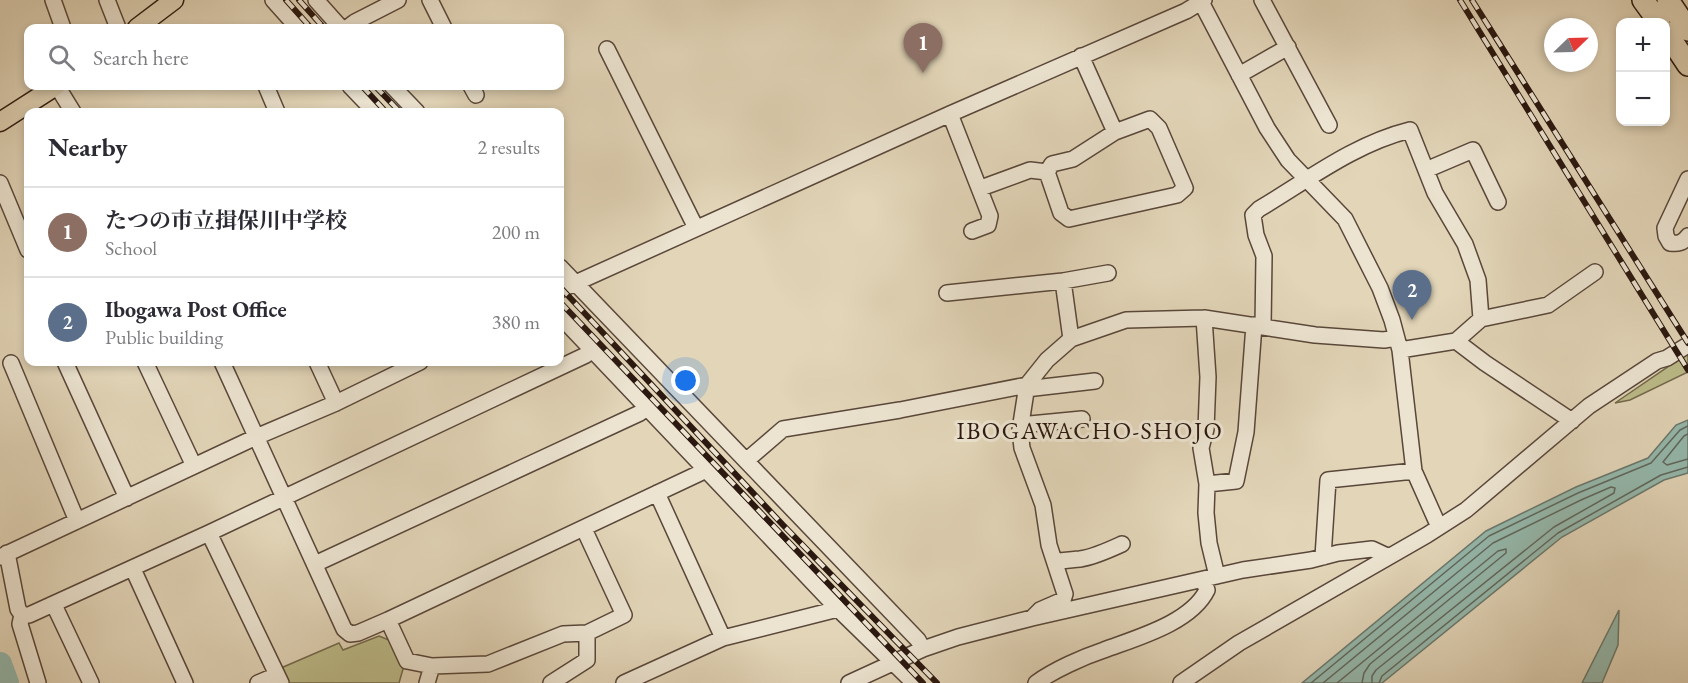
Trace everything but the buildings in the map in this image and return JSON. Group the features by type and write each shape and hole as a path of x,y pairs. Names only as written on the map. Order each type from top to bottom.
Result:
{"highway":[{"path":"1643,0 1656,18"},
{"path":"1668,0 1688,30"},
{"path":"1670,39 1688,65"}],"main road":[{"path":"142,24 174,0"},
{"path":"0,122 50,90"}],"street":[{"path":"53,0 62,24"},
{"path":"106,0 116,24"},
{"path":"273,0 294,24"},
{"path":"316,0 337,24"},
{"path":"352,24 398,0"},
{"path":"430,0 442,24"},
{"path":"1262,0 1329,125"},
{"path":"564,288 950,114 1186,11 1202,1 1267,128 1288,160 1345,219 1380,288 1398,344 1414,471 1438,527"},
{"path":"1239,75 1288,47"},
{"path":"607,49 696,228"},
{"path":"1081,56 1115,132"},
{"path":"59,90 70,108"},
{"path":"268,90 275,108"},
{"path":"354,90 371,108"},
{"path":"396,90 413,108"},
{"path":"950,114 981,188 990,216 988,225 972,231"},
{"path":"1150,119 1159,128 1185,188 1177,195 1069,219 1061,213 1047,172 1052,164 1073,159 1115,132 1150,119"},
{"path":"1207,484 1236,481 1246,432 1259,326 1264,256 1256,235 1253,215 1343,157 1390,135 1410,130 1435,193 1465,244 1478,280 1481,319"},
{"path":"1426,170 1473,150 1498,202"},
{"path":"981,188 1030,170 1047,172"},
{"path":"1688,179 1665,228 1670,243 1677,244 1688,236"},
{"path":"0,183 24,240"},
{"path":"564,271 747,460 918,640 923,649"},
{"path":"1032,618 1040,610 1063,600 1065,594 1049,545 1043,504 1022,448 1020,430 1027,387 1047,360 1071,339 1126,321 1204,318 1315,335 1384,339 1398,344 1456,341 1481,319 1548,305 1595,272"},
{"path":"947,293 1063,281 1108,273"},
{"path":"1063,281 1071,339"},
{"path":"1036,683 1101,650 1127,642 1173,622 1202,600 1207,590 1210,578 1206,513 1207,484 1201,448 1206,429 1208,377 1204,318"},
{"path":"564,320 838,609 914,683"},
{"path":"1456,341 1572,421"},
{"path":"1181,683 1239,643 1466,510 1589,406 1657,361 1688,345"},
{"path":"564,365 586,355 591,350"},
{"path":"11,363 77,521"},
{"path":"67,366 127,498"},
{"path":"147,366 194,466"},
{"path":"224,366 344,629 350,634 358,633 388,620 584,529 700,473 705,468"},
{"path":"319,366 336,403"},
{"path":"38,683 20,624 22,615 18,609 3,555 256,437 336,403 407,366"},
{"path":"22,615 29,615 54,605 133,569 563,366"},
{"path":"747,460 783,429 1027,387 1095,381"},
{"path":"315,564 640,414 646,407"},
{"path":"1020,430 1030,424 1082,420"},
{"path":"1323,557 1328,480 1414,471"},
{"path":"657,493 723,638"},
{"path":"388,620 407,661 432,666 488,664 563,634 587,633 624,615 584,529"},
{"path":"209,533 279,679 258,683"},
{"path":"1056,562 1080,559 1122,544"},
{"path":"849,683 923,649 958,637 1032,618 1243,570 1338,553 1372,549 1386,556"},
{"path":"133,569 185,683"},
{"path":"54,605 91,683"},
{"path":"624,683 723,638 838,609"},
{"path":"551,683 587,660 587,633"},
{"path":"427,683 432,666"}],"shaded area":[{"path":"1688,353 1688,372 1630,400 1615,403"},
{"path":"379,636 389,640 403,669 399,683 288,683 281,668 339,643 343,650"}],"water":[{"path":"1688,420 1688,473 1664,480 1562,537 1382,683 1302,683 1486,531 1576,487 1648,458 1676,425"},
{"path":"1619,610 1618,645 1602,683 1582,683"}],"waterway":[{"path":"0,664 7,683"}],"railway":[{"path":"286,0 307,24"},
{"path":"299,0 320,24"},
{"path":"1460,0 1688,370"},
{"path":"1472,0 1688,343"},
{"path":"366,90 382,108"},
{"path":"379,90 396,108"},
{"path":"564,291 783,525 937,683"},
{"path":"564,306 923,683"}],"place":[{"name":"たつの市立揖保川中学校","path":"923,73"},
{"name":"Ibogawa Post Office","path":"1412,320"}],"district":[{"name":"IBOGAWACHO-SHOJO","path":"1090,431"}]}
